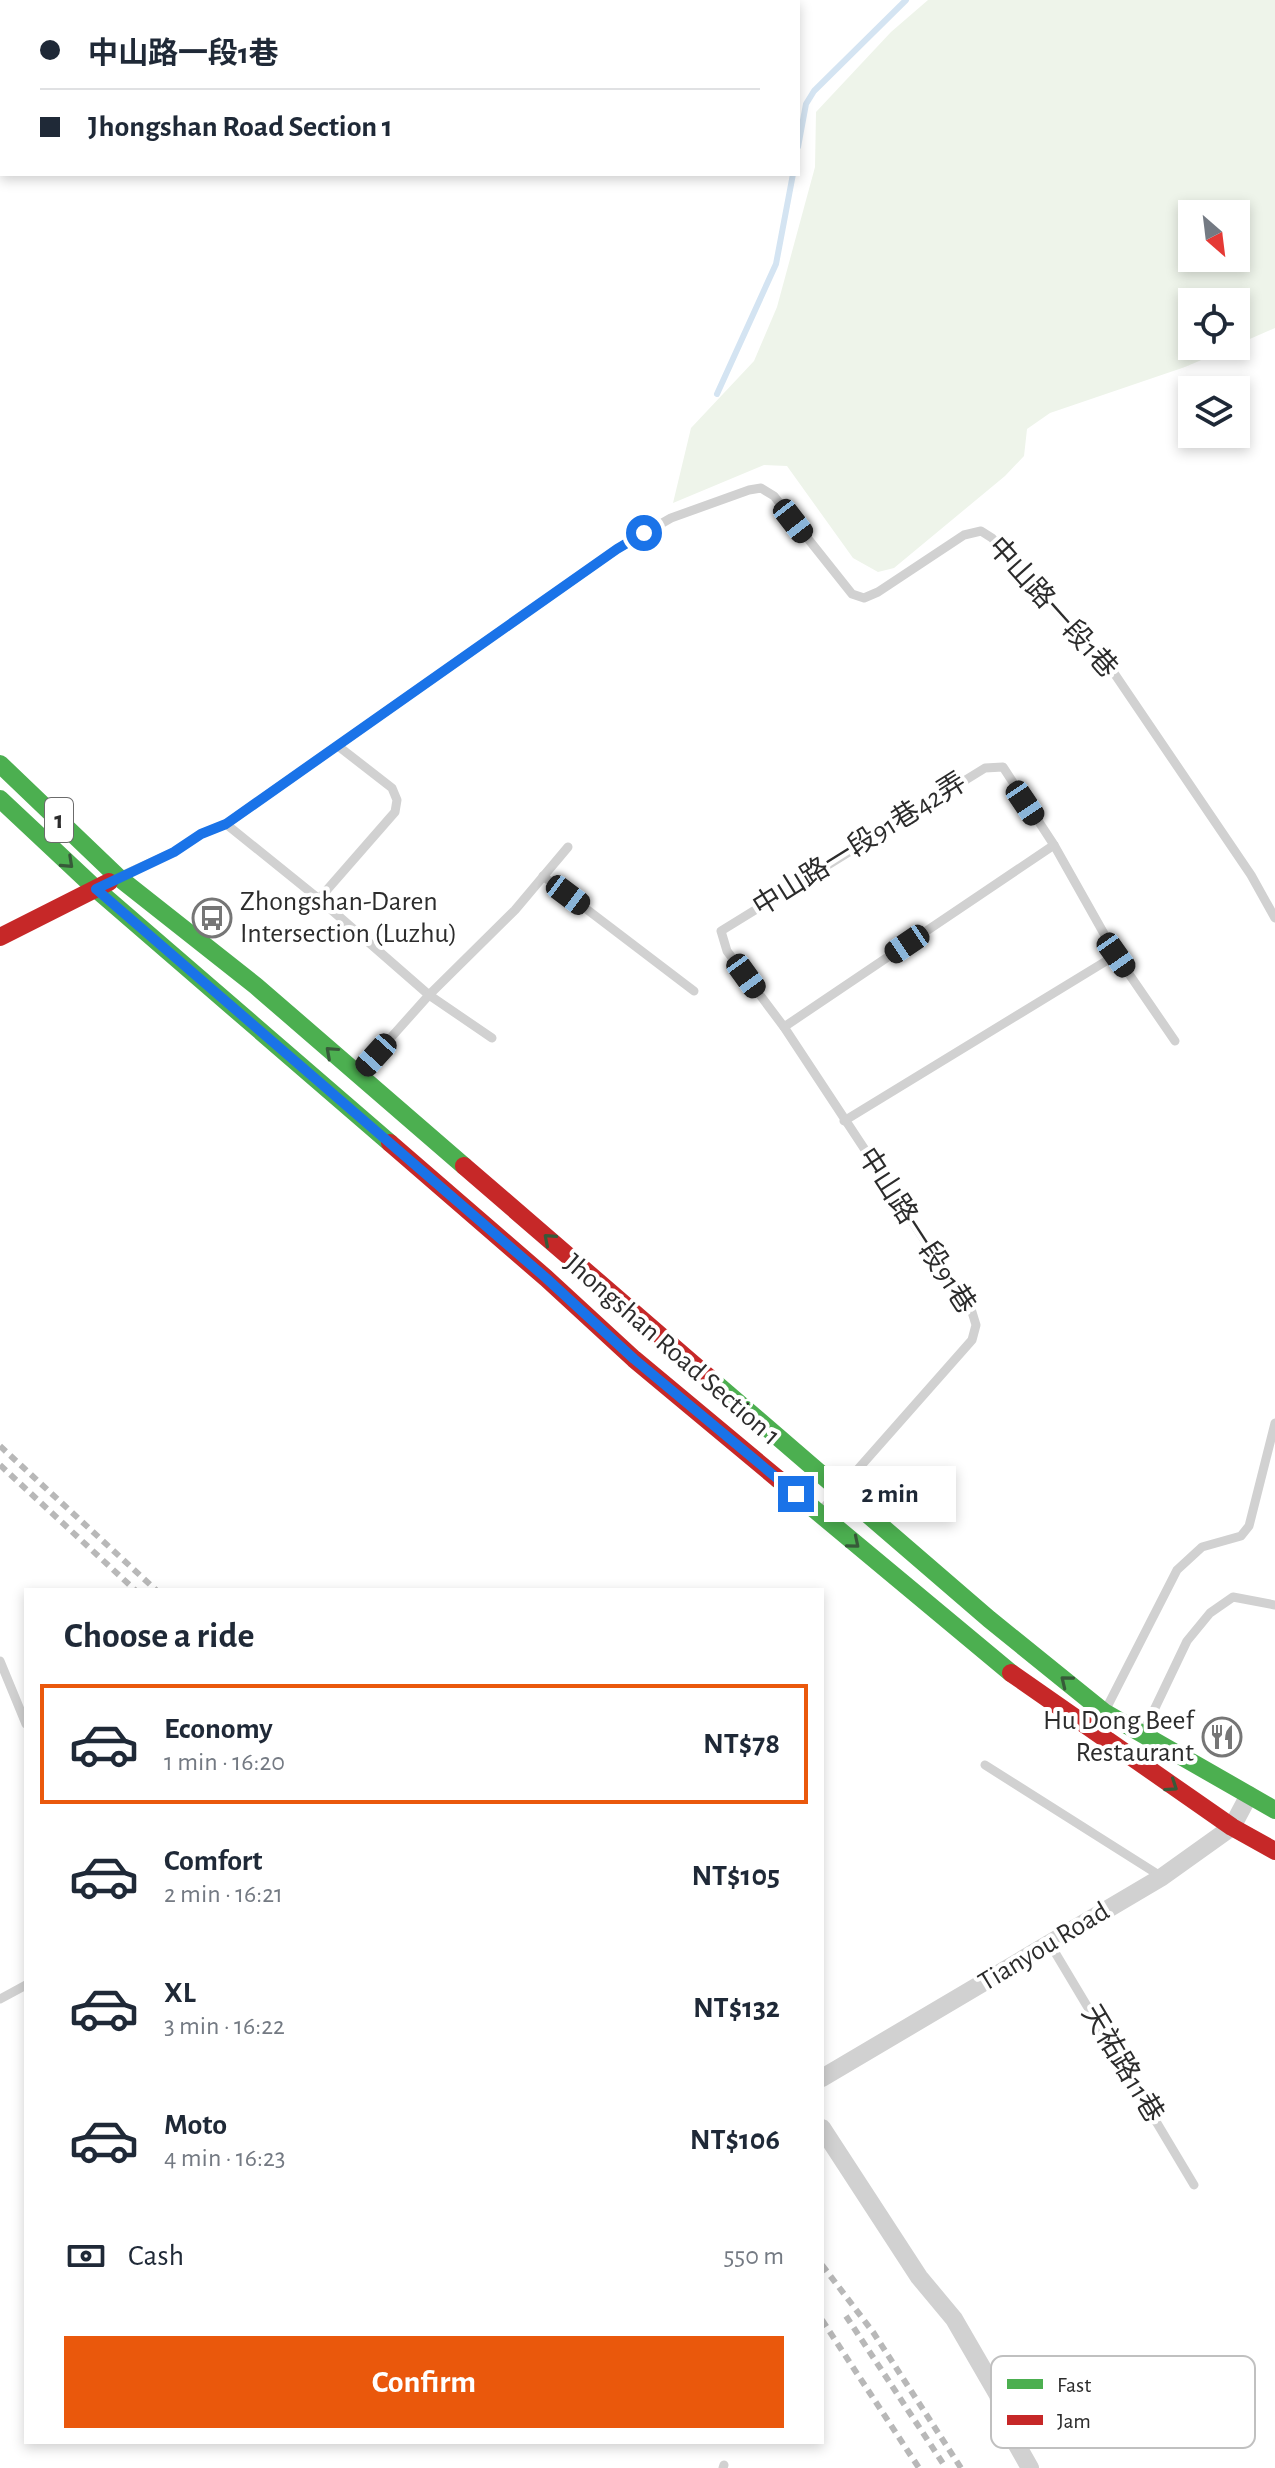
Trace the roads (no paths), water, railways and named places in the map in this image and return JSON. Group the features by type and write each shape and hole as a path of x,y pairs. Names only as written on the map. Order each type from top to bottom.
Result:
{"main road":[{"name":"1","path":"0,764 118,877"},
{"name":"1","path":"0,799 96,889"},
{"path":"0,937 118,877"},
{"name":"Jhongshan Road Section 1","path":"118,877 256,986 989,1619 1104,1712 1275,1810"},
{"name":"Jhongshan Road Section 1","path":"96,889 546,1278 634,1359 1002,1667 1232,1827 1275,1851"}],"street":[{"name":"Tianyou Road","path":"824,2077 1162,1877 1232,1827 1249,1795"},
{"path":"824,2131 919,2277 954,2319 991,2383"},
{"path":"1019,2448 1030,2468"}],"lane":[{"name":"中山路一段1巷","path":"118,877 226,824 617,549 671,518 761,488 774,496 852,594 864,598 964,535 981,531 992,538 1114,673 1251,875 1275,918"},
{"path":"319,899 395,812 397,800 392,788 338,746"},
{"name":"中山路一段91巷42弄","path":"721,931 985,768 1003,767 1054,845"},
{"path":"226,824 319,899 429,995 492,1038"},
{"path":"784,1027 1054,845 1116,955 1175,1041"},
{"path":"358,1075 429,995 515,910 568,847"},
{"path":"543,876 694,991"},
{"name":"中山路一段91巷","path":"721,931 727,951 784,1027 972,1312 976,1325 972,1340 819,1513"},
{"path":"844,1121 1116,955"},
{"path":"1104,1712 1177,1570 1202,1547 1241,1536 1249,1526 1275,1423"},
{"path":"1142,1734 1187,1641 1210,1613 1233,1597 1275,1605"},
{"path":"0,1661 24,1719"},
{"path":"985,1765 1162,1877"},
{"name":"天祐路11巷","path":"1050,1944 1194,2185"},
{"path":"0,1999 24,1986"}],"waterway":[{"path":"800,136 806,104 814,91 906,0"},
{"path":"717,394 776,264 793,176"}],"railway":[{"path":"0,1446 154,1588"},
{"path":"0,1465 133,1588"},
{"path":"824,2268 873,2332 961,2468"},
{"path":"846,2316 946,2468"},
{"path":"824,2323 919,2468"}],"place":[{"name":"Zhongshan-Daren Intersection (Luzhu)","path":"212,918"},
{"name":"Hu Dong Beef Restaurant","path":"1222,1737"}]}
